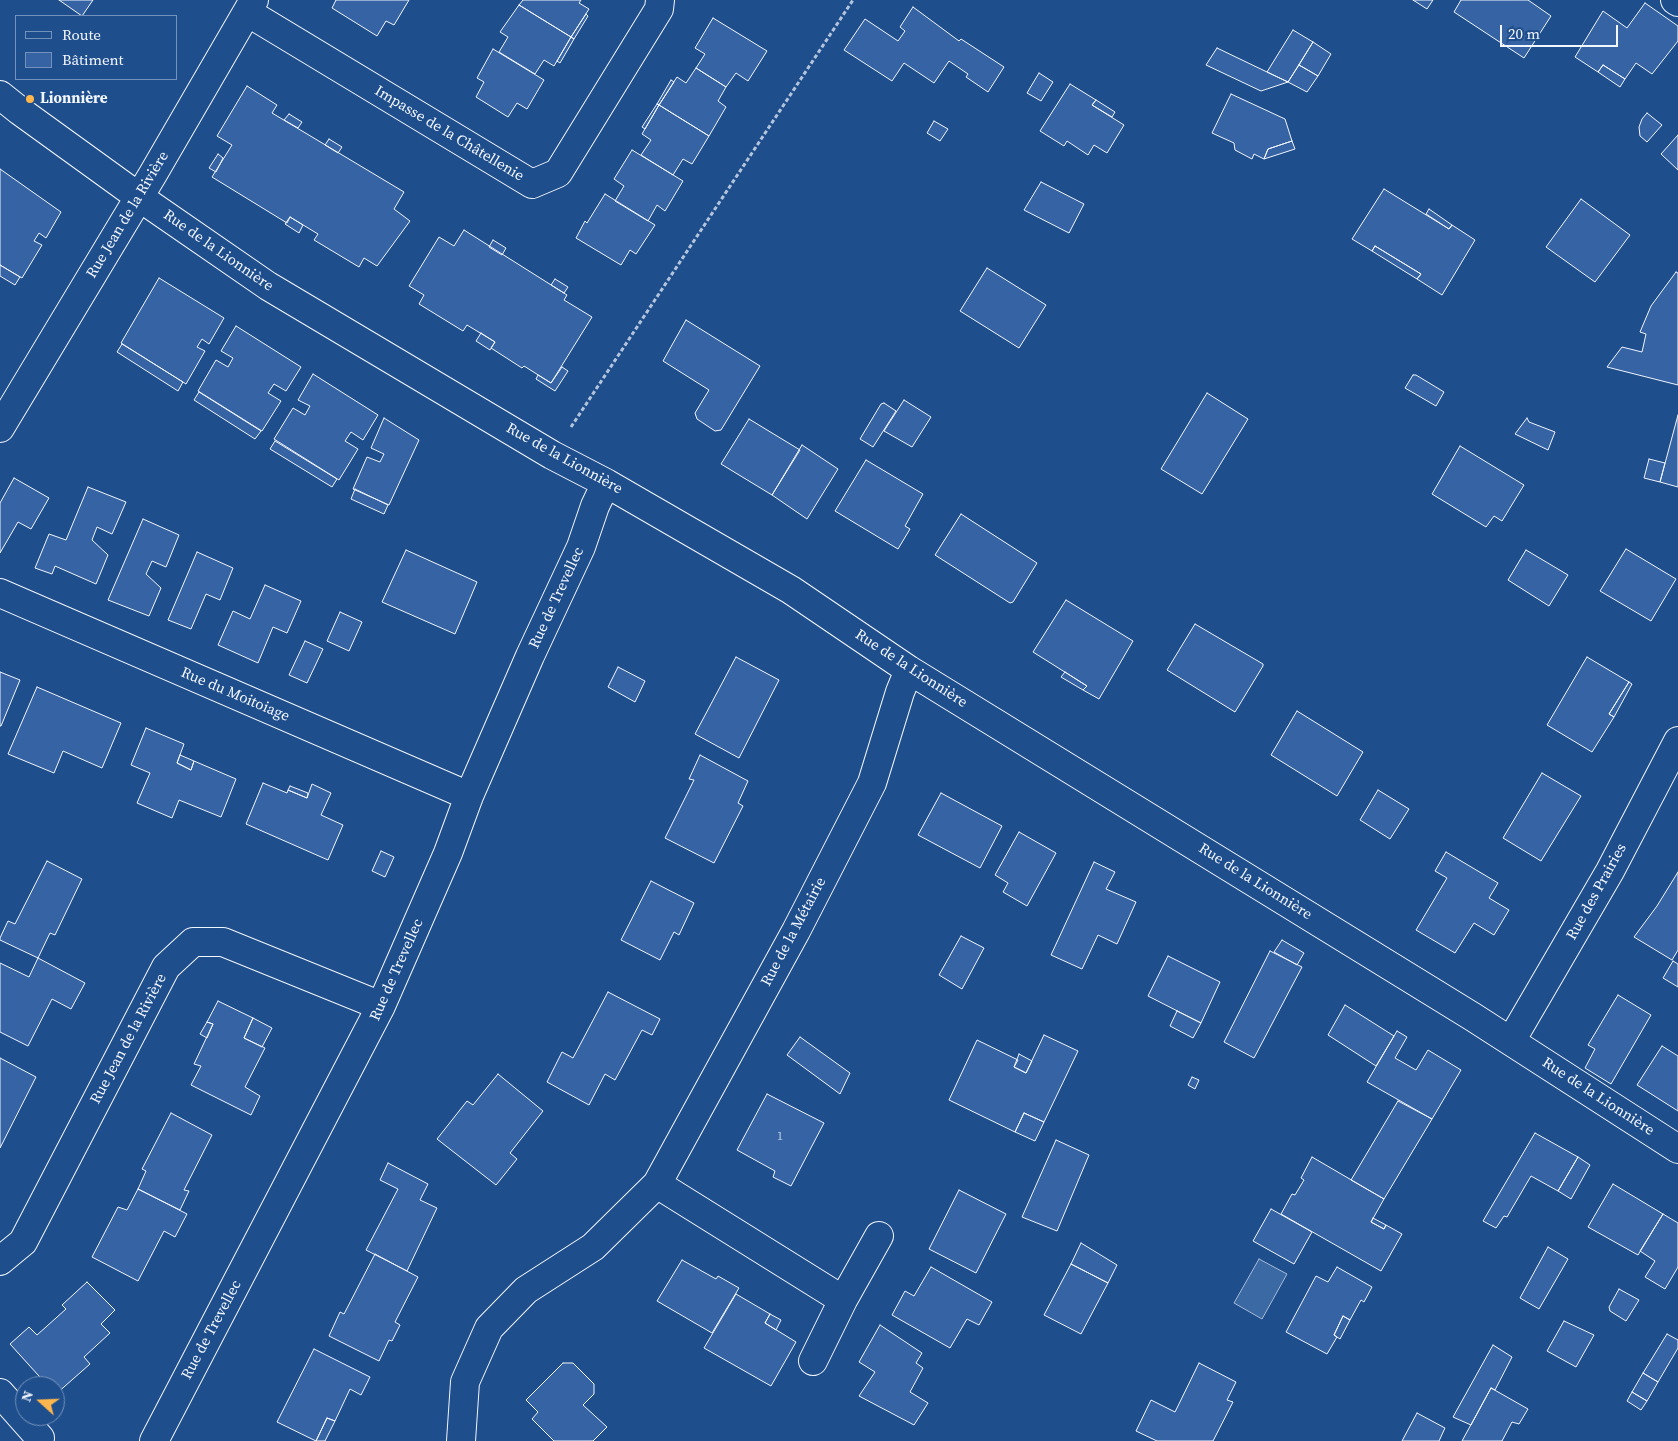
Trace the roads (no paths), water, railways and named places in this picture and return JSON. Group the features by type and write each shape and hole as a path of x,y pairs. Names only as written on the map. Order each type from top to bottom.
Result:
{"street":[{"name":"Impasse de la Châtellenie","path":"250,6 532,184 558,173 659,9 660,0"},
{"name":"Rue Jean de la Rivière","path":"0,428 139,197 250,6"},
{"name":"Rue de la Lionnière","path":"0,95 139,197 268,286 436,384 552,455 606,483 792,590 909,670 1511,1041 1678,1149"},
{"name":"Rue de Trevellec","path":"154,1441 382,1006 448,853 469,796 530,656 581,547 595,506 606,483"},
{"name":"Rue du Moitoiage","path":"0,593 469,796"},
{"name":"Rue de la Métairie","path":"461,1441 465,1382 489,1328 526,1290 593,1247 657,1184 796,931 872,784 900,692 909,670"},
{"name":"Rue des Prairies","path":"1511,1041 1610,871 1678,741"},
{"name":"Rue Jean de la Rivière","path":"0,1262 23,1242 166,967 193,942 224,942 382,1006"},
{"path":"657,1184 843,1300"},
{"path":"813,1361 843,1300 879,1236"},
{"path":"0,1393 40,1438"}],"water":[{"path":"1259,1259 1287,1274 1262,1319 1234,1303"}],"place":[{"name":"Lionnière","path":"30,99"}]}
